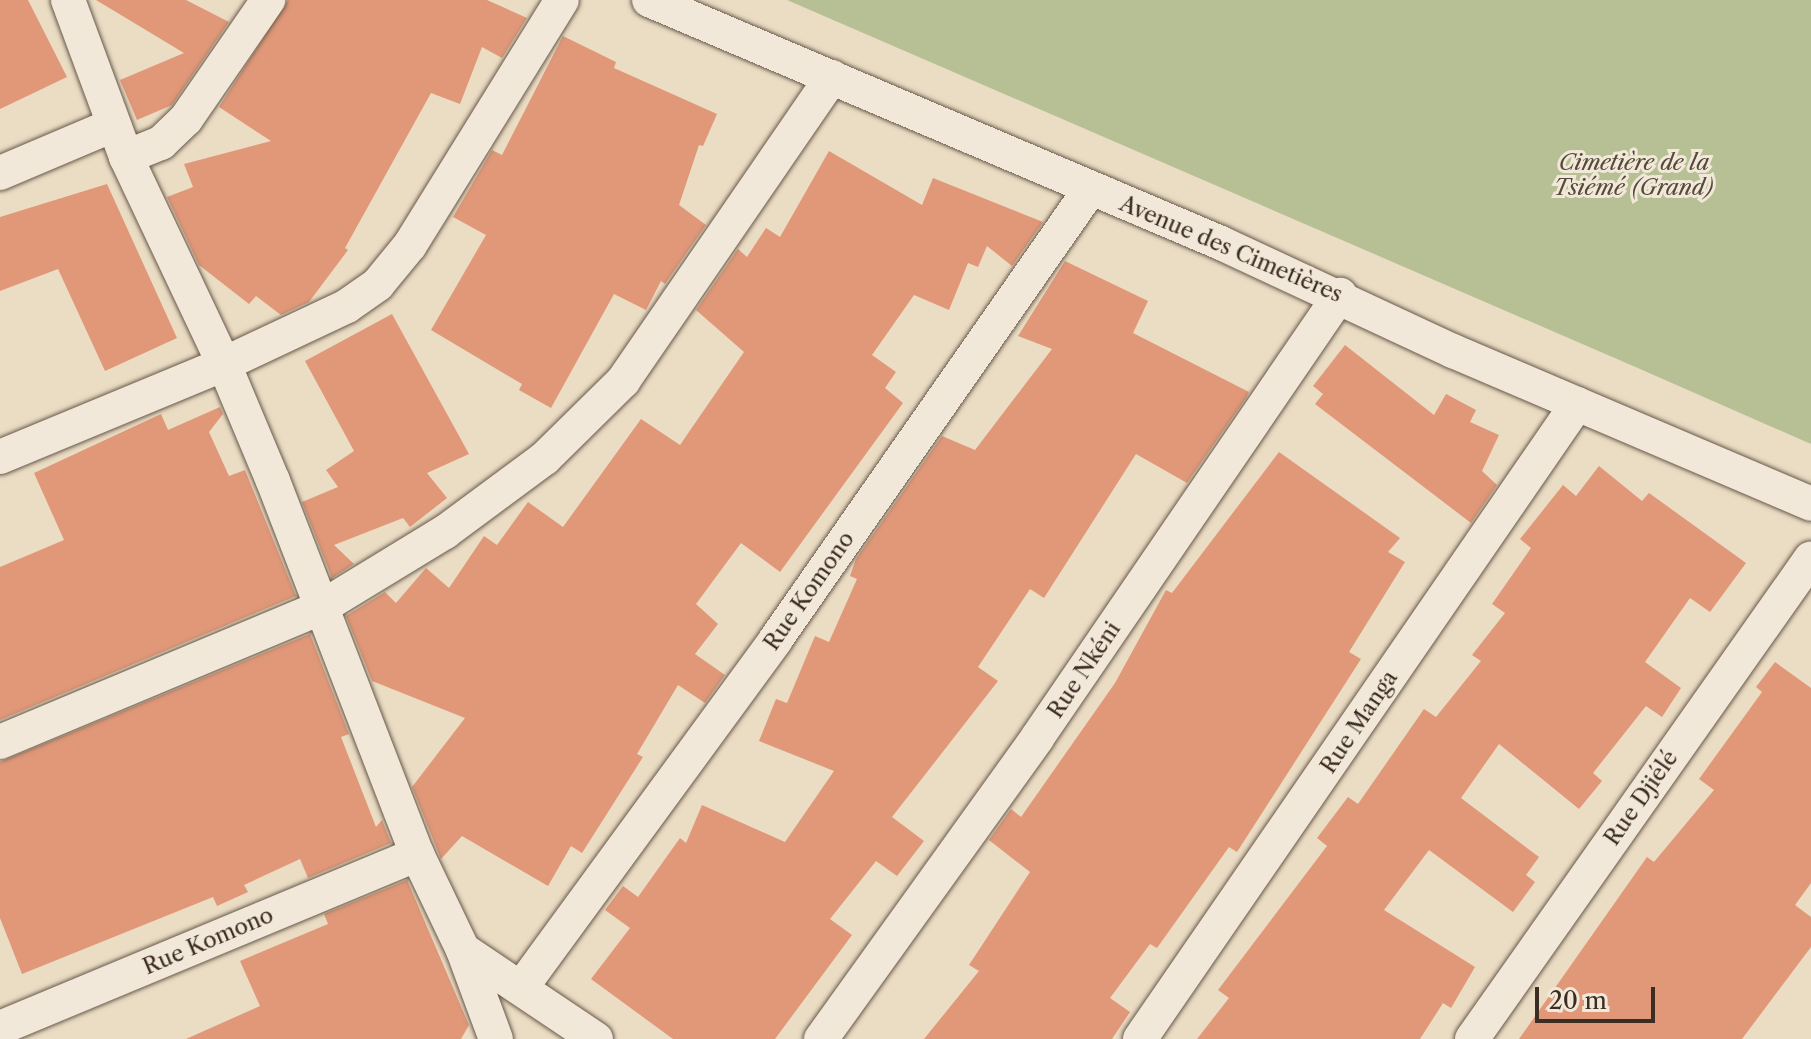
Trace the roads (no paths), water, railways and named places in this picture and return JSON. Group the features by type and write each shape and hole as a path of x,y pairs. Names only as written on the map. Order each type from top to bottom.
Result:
{"street":[{"path":"68,0 126,157 224,364 417,854 463,950 496,1039"},
{"path":"126,157 161,143 186,119 268,0"},
{"path":"0,457 224,364 347,306 378,284 410,245 562,0"},
{"name":"Avenue des Cimetières","path":"649,0 1340,295 1577,404 1811,504"},
{"path":"0,742 322,607 445,532 532,467 623,381 832,77"},
{"path":"0,173 113,125"},
{"name":"Rue Komono","path":"521,988 776,639 1091,188"},
{"name":"Rue Nkéni","path":"821,1039 1037,738 1340,295"},
{"name":"Rue Manga","path":"1140,1039 1577,404"},
{"name":"Rue Djiélé","path":"1472,1039 1811,558"},
{"name":"Rue Komono","path":"0,1028 417,854"},
{"path":"463,950 596,1039"}],"park label":[{"name":"Cimetière de la Tsiémé (Grand)","path":"1634,174"}]}
